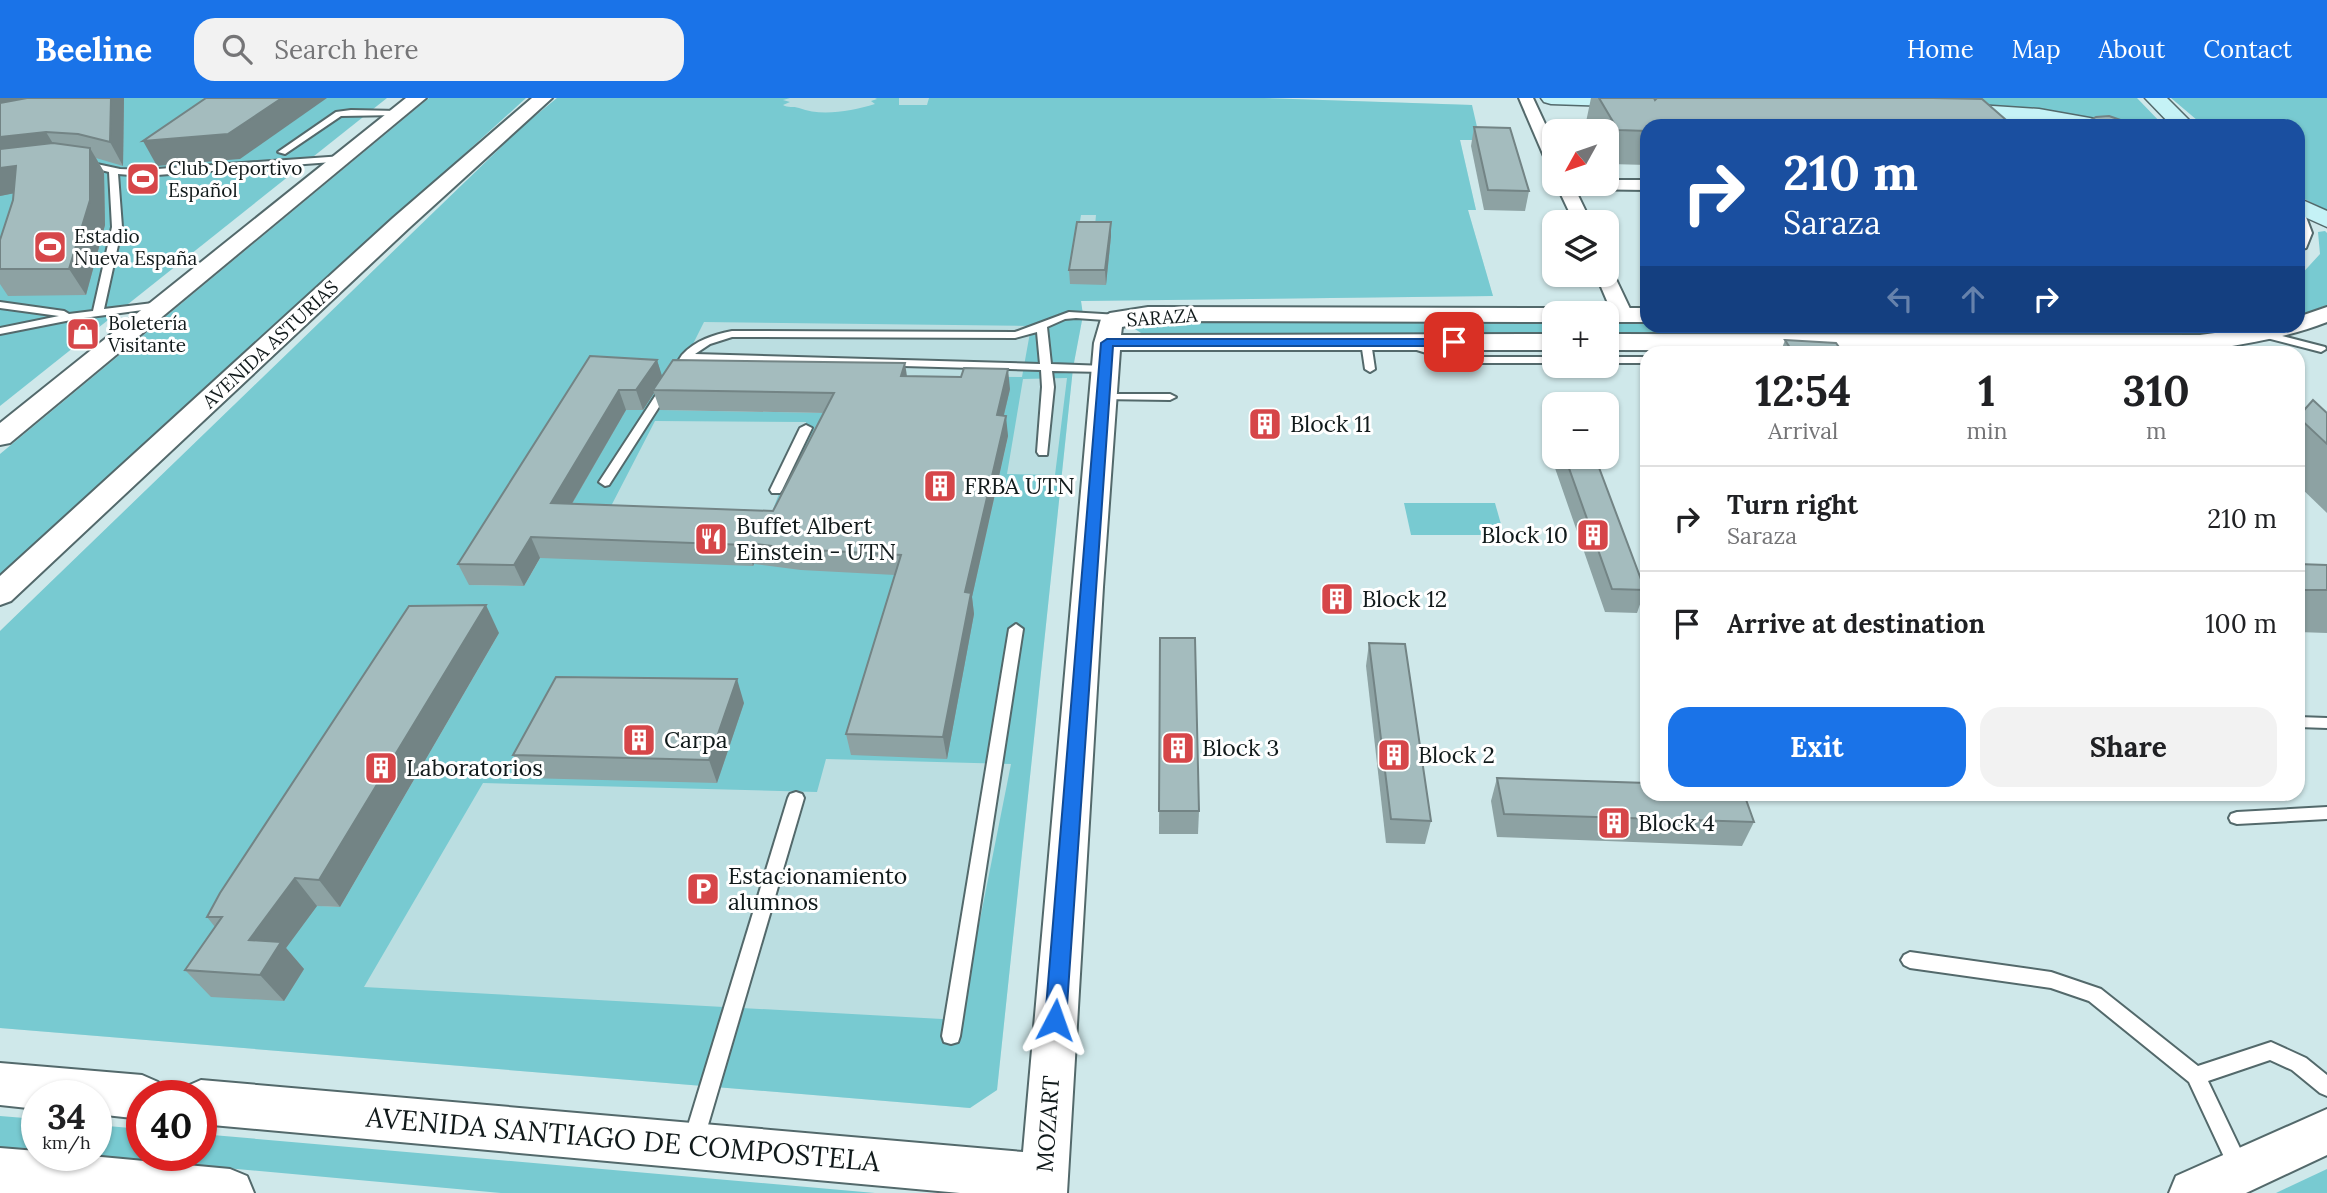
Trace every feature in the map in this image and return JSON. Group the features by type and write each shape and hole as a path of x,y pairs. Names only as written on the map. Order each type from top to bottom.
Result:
{"main road":[{"path":"1551,98 1631,105 1666,101"},
{"path":"2155,98 2176,119"},
{"path":"1932,109 1975,110 2062,119"},
{"path":"2305,209 2327,220"}],"street":[{"path":"0,437 417,98"},
{"name":"AVENIDA ASTURIAS","path":"0,594 401,223 543,98"},
{"path":"1526,98 1542,134"},
{"path":"1975,110 1985,119"},
{"path":"1619,186 1640,185"},
{"path":"1619,194 1640,196"},
{"path":"1611,287 1625,315"},
{"name":"SARAZA","path":"1109,357 1148,314 1542,315"},
{"path":"2305,322 2327,314"},
{"path":"2118,346 2200,343 2267,333"},
{"path":"1747,346 1873,341 2009,346"},
{"name":"SARAZA","path":"1109,357 1366,342 1542,342"},
{"path":"1619,343 1666,346"},
{"name":"MOZART","path":"1044,1185 1109,357"},
{"path":"0,1084 126,1096"},
{"name":"AVENIDA SANTIAGO DE COMPOSTELA","path":"217,1103 692,1146 1044,1185"},
{"path":"2193,1193 2327,1131"},
{"path":"0,1171 230,1193"}],"lane":[{"path":"282,152 339,114 398,113"},
{"path":"71,162 92,163 113,170 143,173 343,159"},
{"path":"98,313 117,227 113,170"},
{"path":"1,300 76,316"},
{"path":"0,331 76,316 161,304"},
{"path":"605,482 685,357 694,347 710,339 732,334 1015,335 1042,328 1065,316 1083,315 1109,357 1170,397"},
{"path":"1042,328 1048,387 1044,452"},
{"path":"2263,334 2320,349"},
{"path":"1873,341 1882,346"},
{"path":"1366,342 1370,369"},
{"path":"1404,342 1458,360 1542,360"},
{"path":"685,357 1046,368 1109,357"},
{"path":"1619,360 1640,360"},
{"path":"776,490 806,428"},
{"path":"951,1036 1016,629"},
{"path":"2305,722 2327,723"},
{"path":"692,1146 796,798"},
{"path":"2237,818 2327,813"},
{"path":"1910,960 2051,980 2095,995 2196,1076 2241,1171"},
{"path":"2196,1076 2271,1051 2299,1063 2327,1087"}],"shaded area":[{"name":"Club Deportivo Español","path":"0,98 387,98 0,406"},
{"path":"429,98 526,98 0,577 0,454"},
{"path":"557,98 1263,98 1472,105 1460,140 1476,210 1468,210 1493,296 1081,301 1083,315 1073,368 997,1090 970,1108 0,1028 0,631 524,125"},
{"path":"557,98 790,98 783,100 790,102 783,105 827,113 875,104 871,101 877,99 875,98 899,98 899,105 927,105 929,98 1263,98 1472,105 1480,140 1460,140 1476,210 1468,210 1493,296 1081,301 1083,315 1073,368 997,1090 970,1108 0,1028 0,631 524,125","holes":["1081,215 1096,215 1094,236 1070,284","704,322 1031,326 1022,377 678,374","644,378 524,586 470,585","1067,378 1055,475 1007,474 1023,379","826,382 825,413 662,410","655,421 806,422 772,512 609,510","1008,436 976,578 925,577","499,633 340,907 302,905","826,759 1011,764 960,1020 364,987 483,783 817,792"]},
{"path":"1627,98 2137,98 2157,119 2067,119 1997,108"},
{"path":"2171,98 2327,98 2327,212 2305,199 2305,119 2196,119"},
{"path":"2318,232 2327,233 2327,305 2305,313 2305,270 2320,254"},
{"path":"1542,320 1542,338 1147,337 1135,329 1144,321"},
{"path":"1619,320 1640,320 1640,333 2212,333 1619,338"},
{"path":"1404,503 1495,503 1504,535 1411,535"},
{"path":"0,1116 21,1118 21,1150 0,1148"},
{"path":"112,1126 126,1128 126,1159 112,1158"},
{"path":"217,1135 875,1193 501,1193 217,1167"},
{"path":"2327,1169 2327,1193 2276,1193"}],"building":[{"path":"27,98 111,98 110,142 78,134 46,132 0,137 0,103"},
{"path":"206,98 282,98 228,134 143,141"},
{"path":"1599,98 1982,99 2005,119 1640,119 1640,131 1619,130 1619,119 1611,119"},
{"path":"2109,116 2118,119 2092,119"},
{"path":"1474,127 1510,128 1529,191 1488,190"},
{"path":"53,143 90,148 90,200 69,269 0,269 0,240 13,200 16,166 0,168 0,149"},
{"path":"1077,222 1111,222 1105,270 1069,270"},
{"path":"1785,340 1836,343 1838,346 1789,346"},
{"path":"590,356 657,360 636,390 619,390 551,503 773,511 834,393 653,390 673,360 905,363 901,376 961,377 964,368 1008,369 997,415 1006,416 965,592 971,593 943,737 846,734 901,555 796,549 748,543 531,537 514,565 458,564"},
{"path":"2313,400 2327,413 2327,444 2305,424 2305,409"},
{"path":"1569,469 1600,469 1640,577 1640,590 1612,589"},
{"path":"2305,564 2327,565 2327,590 2305,590"},
{"path":"486,605 319,880 295,878 249,940 281,942 260,975 185,970 222,917 207,917 220,893 409,606"},
{"name":"Block 3","path":"1160,638 1195,638 1199,811 1159,811"},
{"name":"Block 2","path":"1369,643 1405,644 1431,821 1391,819"},
{"name":"Carpa","path":"556,677 737,679 709,760 513,755"},
{"path":"1497,778 1640,783 1640,801 1746,801 1754,822 1504,814"}],"place":[{"name":"Club Deportivo Español","path":"143,179"},
{"name":"Estadio Nueva España","path":"50,247"},
{"name":"Boletería Visitante","path":"83,334"},
{"name":"Block 11","path":"1265,424"},
{"name":"FRBA UTN","path":"940,486"},
{"name":"Block 10","path":"1593,535"},
{"name":"Buffet Albert Einstein - UTN","path":"711,539"},
{"name":"Block 12","path":"1337,599"},
{"name":"Carpa","path":"639,740"},
{"name":"Block 3","path":"1178,748"},
{"name":"Block 2","path":"1394,755"},
{"name":"Laboratorios","path":"381,768"},
{"name":"Block 4","path":"1614,823"},
{"name":"Estacionamiento alumnos","path":"703,889"}],"route":[{"path":"1055,1020 1107,343 1454,342"}]}
